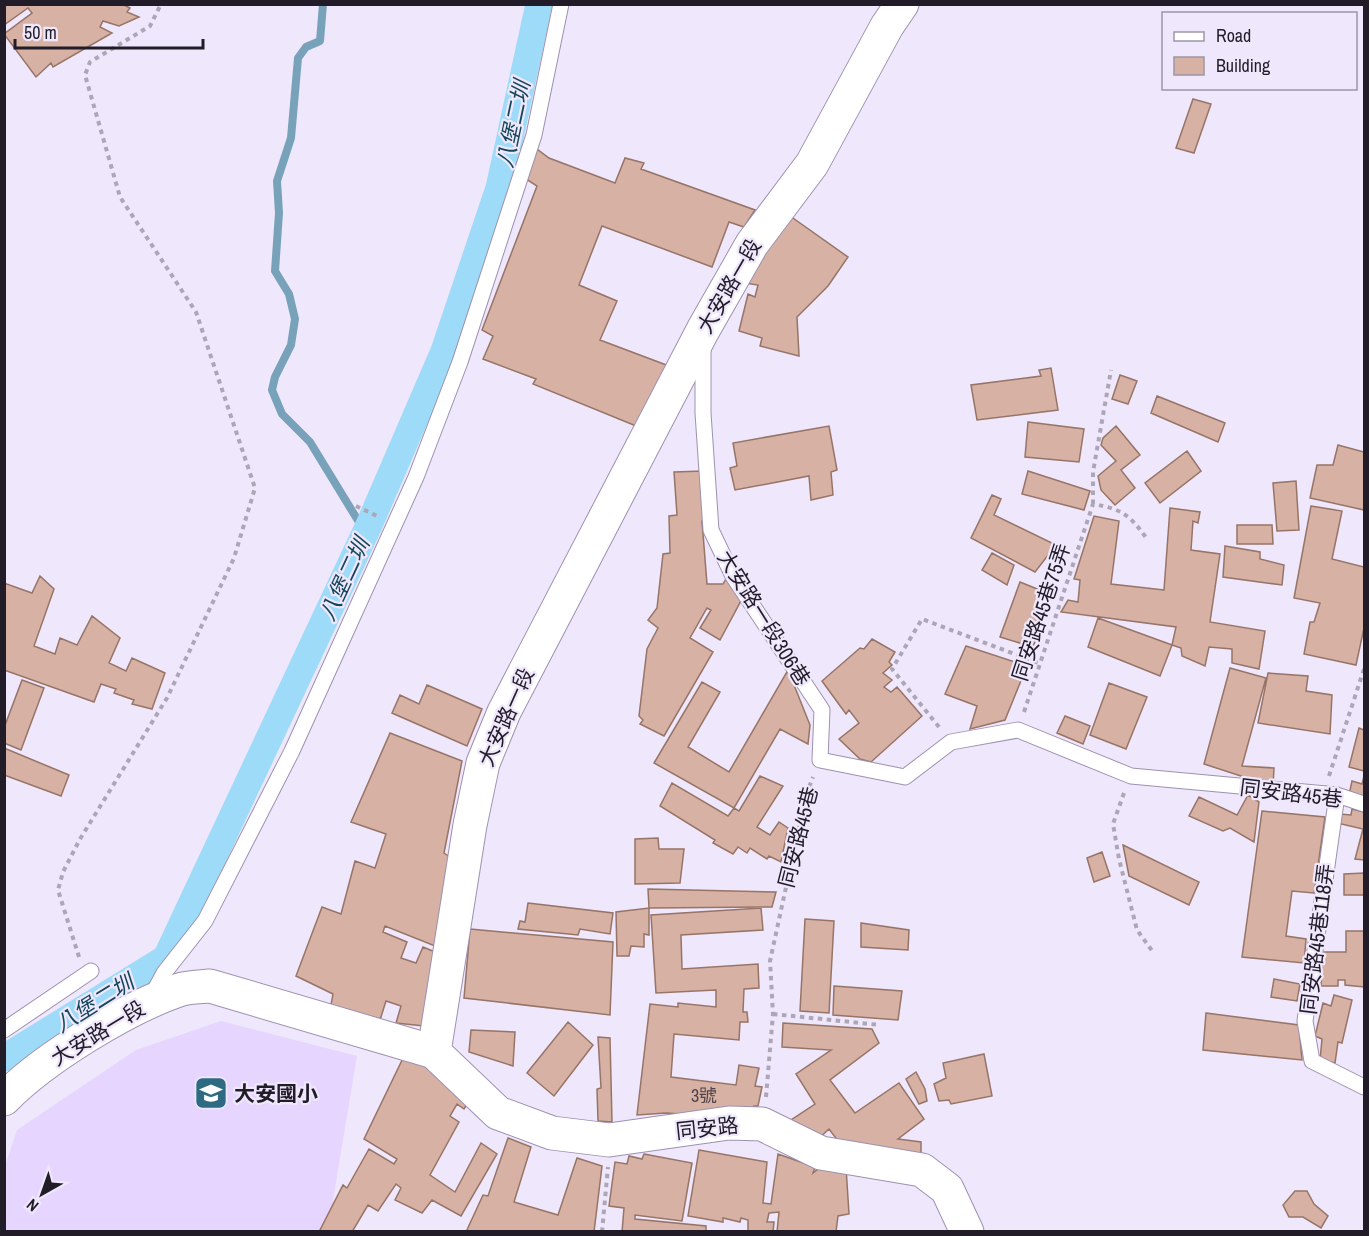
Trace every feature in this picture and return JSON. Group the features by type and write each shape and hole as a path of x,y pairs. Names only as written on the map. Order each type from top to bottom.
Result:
{"street":[{"name":"大安路一段","path":"4,1099 18,1085 48,1063 129,1011 181,989 210,986 434,1052 470,825 483,763 504,712 703,330 752,244 812,164 887,26 902,4"},
{"name":"同安路","path":"434,1052 498,1113 552,1133 609,1140 729,1124 762,1124 821,1153 922,1170 947,1189 967,1232"}],"lane":[{"path":"148,1003 164,973 205,921 287,762 416,477 460,362 534,135 561,4"},
{"name":"大安路一段306巷","path":"703,330 703,413 711,530 734,576 822,710 820,760"},
{"name":"同安路45巷","path":"820,760 905,777 951,742 1018,730 1131,776 1330,794 1365,804"},
{"name":"同安路45巷118弄","path":"1330,794 1305,1021 1312,1061 1365,1087"},
{"path":"4,1030 92,971"}],"path":[{"path":"92,971 80,959 62,910 58,890 63,872 80,839 167,698 234,558 255,488 196,312 120,197 85,75 90,62 150,26 161,4"},
{"name":"同安路45巷75弄","path":"1018,730 1093,504 1093,472 1111,370"},
{"path":"1093,504 1111,507 1131,517 1147,539"},
{"path":"951,742 892,669 922,619 1041,664"},
{"path":"1330,794 1365,669"},
{"name":"同安路45巷","path":"762,1124 773,1014 770,961 806,795 820,760"},
{"path":"1131,776 1113,824 1137,930 1153,952"},
{"path":"773,1014 880,1025"},
{"path":"602,1232 609,1140"}],"shaded area":[{"name":"大安國小","path":"221,1021 357,1056 330,1218 333,1231 5,1232 5,1166 17,1130 136,1050"}],"building":[{"path":"4,4 122,4 130,8 127,12 139,17 119,26 103,21 100,27 112,33 53,67 51,63 36,77 4,34 32,13 28,8 4,25"},
{"path":"1193,99 1211,104 1194,153 1176,148"},
{"path":"537,149 549,158 615,183 625,158 644,163 641,169 755,210 744,227 729,222 712,267 602,226 579,285 617,301 600,340 669,366 641,428 533,384 536,379 483,359 493,336 482,330 537,186 526,179"},
{"path":"783,211 848,257 828,286 797,317 799,356 760,346 762,338 739,331 748,294 755,297 758,285 738,282"},
{"path":"1051,368 1058,410 977,420 971,385 1041,376 1039,370"},
{"path":"1120,375 1137,381 1128,404 1112,399"},
{"path":"1157,396 1225,423 1218,442 1151,413"},
{"path":"1028,422 1084,429 1079,462 1025,457"},
{"path":"829,426 837,470 831,472 833,495 811,500 809,476 735,490 730,468 737,466 733,443"},
{"path":"1116,426 1140,455 1121,470 1135,488 1115,505 1101,490 1098,476 1116,461 1101,445 1103,438"},
{"path":"1338,445 1364,452 1364,510 1310,498 1317,465 1333,465"},
{"path":"1187,451 1201,471 1160,503 1145,483"},
{"path":"703,471 705,520 702,521 707,584 723,584 727,577 743,597 720,640 700,628 711,610 707,608 690,638 713,652 664,736 640,724 643,720 639,716 647,649 658,628 648,620 657,608 663,554 670,553 669,516 677,515 674,472"},
{"path":"1028,471 1090,491 1084,510 1022,494"},
{"path":"1296,481 1299,530 1277,531 1273,483"},
{"path":"992,495 1001,499 994,515 1056,545 1035,572 971,538"},
{"path":"1311,506 1342,511 1332,559 1364,567 1364,628 1356,665 1304,654 1310,622 1314,622 1320,603 1294,598"},
{"path":"1170,508 1200,512 1198,523 1193,521 1191,550 1220,554 1210,622 1265,631 1259,669 1232,663 1232,649 1209,647 1205,666 1182,656 1181,648 1172,645 1176,627 1061,612 1068,600 1078,602 1080,580 1074,579 1094,516 1119,521 1111,584 1164,590"},
{"path":"1237,525 1272,525 1273,544 1237,544"},
{"path":"1225,546 1260,552 1260,559 1284,565 1282,585 1223,577"},
{"path":"992,553 1014,565 1007,585 982,570"},
{"path":"40,576 54,589 34,646 55,654 60,638 77,645 92,616 120,638 109,663 126,671 132,658 165,673 152,709 132,704 134,700 114,693 116,689 101,684 94,702 4,670 4,583 32,593"},
{"path":"1020,582 1052,595 1033,647 1000,637"},
{"path":"1098,618 1172,645 1160,676 1088,647"},
{"path":"872,639 895,652 889,662 892,665 883,673 892,680 884,687 891,692 897,687 922,716 871,762 860,759 839,739 859,723 849,710 846,714 822,681 860,648 864,649"},
{"path":"966,646 1027,666 1005,720 970,729 977,706 945,694"},
{"path":"1230,668 1266,678 1242,766 1274,768 1273,786 1243,783 1244,777 1204,764"},
{"path":"788,670 810,725 808,744 780,729 734,808 654,763 702,682 720,692 688,747 729,772"},
{"path":"1268,673 1308,676 1306,691 1332,695 1330,734 1258,723"},
{"path":"22,680 44,688 21,750 4,743 4,728"},
{"path":"1109,683 1147,697 1126,749 1090,735"},
{"path":"427,685 482,709 467,746 392,713 400,695 419,704"},
{"path":"1065,716 1090,726 1083,744 1057,733"},
{"path":"1359,728 1364,730 1364,771 1349,767"},
{"path":"390,733 462,761 444,853 450,857 440,948 385,926 383,932 407,942 401,958 416,963 423,947 440,954 424,1026 396,1023 401,1006 386,1001 380,1020 331,1005 333,994 296,976 322,907 341,914 355,861 375,868 386,834 351,822"},
{"path":"4,748 69,775 61,796 4,775"},
{"path":"760,776 783,786 757,827 770,835 779,822 788,828 781,862 769,856 767,859 750,848 747,853 738,847 733,854 713,843 715,840 660,806 672,783 728,816 734,808 739,811"},
{"path":"1364,776 1364,800 1349,795 1352,781 1362,784"},
{"path":"1248,795 1259,802 1254,842 1230,828 1223,831 1189,816 1199,797 1237,815"},
{"path":"1352,809 1364,812 1364,860 1355,859 1363,829 1337,823 1340,814 1351,815"},
{"path":"1262,811 1325,817 1314,893 1292,891 1286,936 1306,939 1304,963 1242,957"},
{"path":"658,838 659,849 684,849 680,883 635,884 635,839"},
{"path":"1123,845 1199,882 1189,905 1129,876"},
{"path":"1102,852 1110,876 1094,882 1087,858"},
{"path":"1364,873 1364,895 1344,895 1344,874"},
{"path":"648,889 776,892 772,907 649,908"},
{"path":"528,903 613,913 610,934 580,929 578,935 518,929 520,921 525,922"},
{"path":"649,908 649,935 644,934 644,947 631,946 629,956 617,956 616,912"},
{"path":"761,908 763,930 681,935 682,969 758,964 759,988 744,989 743,1012 747,1012 748,1022 740,1022 739,1040 674,1034 671,1077 736,1085 739,1065 759,1068 755,1086 762,1087 758,1106 754,1106 750,1114 740,1118 666,1113 637,1115 650,1004 678,1007 678,1003 716,1007 716,990 656,993 651,915"},
{"path":"805,919 834,921 829,1013 800,1011"},
{"path":"861,923 909,930 908,950 861,947"},
{"path":"470,929 613,942 610,1015 464,998"},
{"path":"1346,931 1364,931 1364,987 1345,985 1345,980 1338,980 1338,986 1321,986 1323,952 1346,952"},
{"path":"1274,979 1300,984 1297,1001 1271,997"},
{"path":"834,986 902,991 898,1020 833,1015"},
{"path":"1334,995 1352,1000 1342,1043 1338,1042 1335,1063 1320,1060 1322,1039 1315,1036 1323,1003 1331,1006"},
{"path":"1206,1013 1299,1025 1302,1060 1203,1050"},
{"path":"568,1022 593,1045 554,1096 527,1073"},
{"path":"783,1023 872,1029 879,1043 830,1080 855,1113 899,1083 924,1119 898,1139 921,1142 921,1159 842,1146 829,1129 818,1139 788,1122 815,1104 796,1074 831,1050 782,1047"},
{"path":"471,1030 515,1032 513,1066 469,1052"},
{"path":"598,1037 610,1038 612,1122 598,1121 597,1089 601,1088"},
{"path":"405,1054 474,1093 464,1109 457,1104 450,1116 459,1122 430,1175 455,1192 481,1143 497,1154 461,1216 432,1200 422,1213 395,1200 401,1188 396,1184 378,1211 368,1205 352,1232 319,1232 343,1185 347,1188 369,1149 394,1164 397,1159 364,1139"},
{"path":"984,1054 992,1096 951,1104 949,1100 939,1101 934,1084 946,1078 943,1063"},
{"path":"916,1072 925,1089 927,1101 919,1104 906,1079"},
{"path":"508,1138 531,1147 514,1202 558,1215 577,1158 602,1166 594,1232 466,1232 483,1195 488,1196"},
{"path":"699,1150 767,1162 763,1203 771,1204 778,1154 815,1167 813,1173 818,1169 821,1161 846,1167 849,1214 838,1216 836,1232 777,1232 779,1212 769,1213 767,1222 774,1222 773,1232 748,1232 748,1220 741,1218 740,1222 723,1218 723,1222 688,1216"},
{"path":"644,1154 692,1163 682,1221 635,1215 635,1219 706,1226 706,1232 622,1232 624,1208 609,1206 615,1162 627,1164 629,1156 642,1159"},
{"path":"1295,1191 1307,1191 1314,1204 1328,1216 1321,1228 1303,1217 1289,1217 1283,1205"}],"waterway":[{"path":"323,4 320,41 306,47 298,58 291,138 277,181 279,213 275,271 289,294 295,319 291,345 275,377 272,390 282,414 310,442 365,532"},
{"name":"八堡二圳","path":"4,1058 166,958 369,525 444,351 499,188 539,4"}],"place":[{"name":"大安國小","path":"211,1093"}]}
